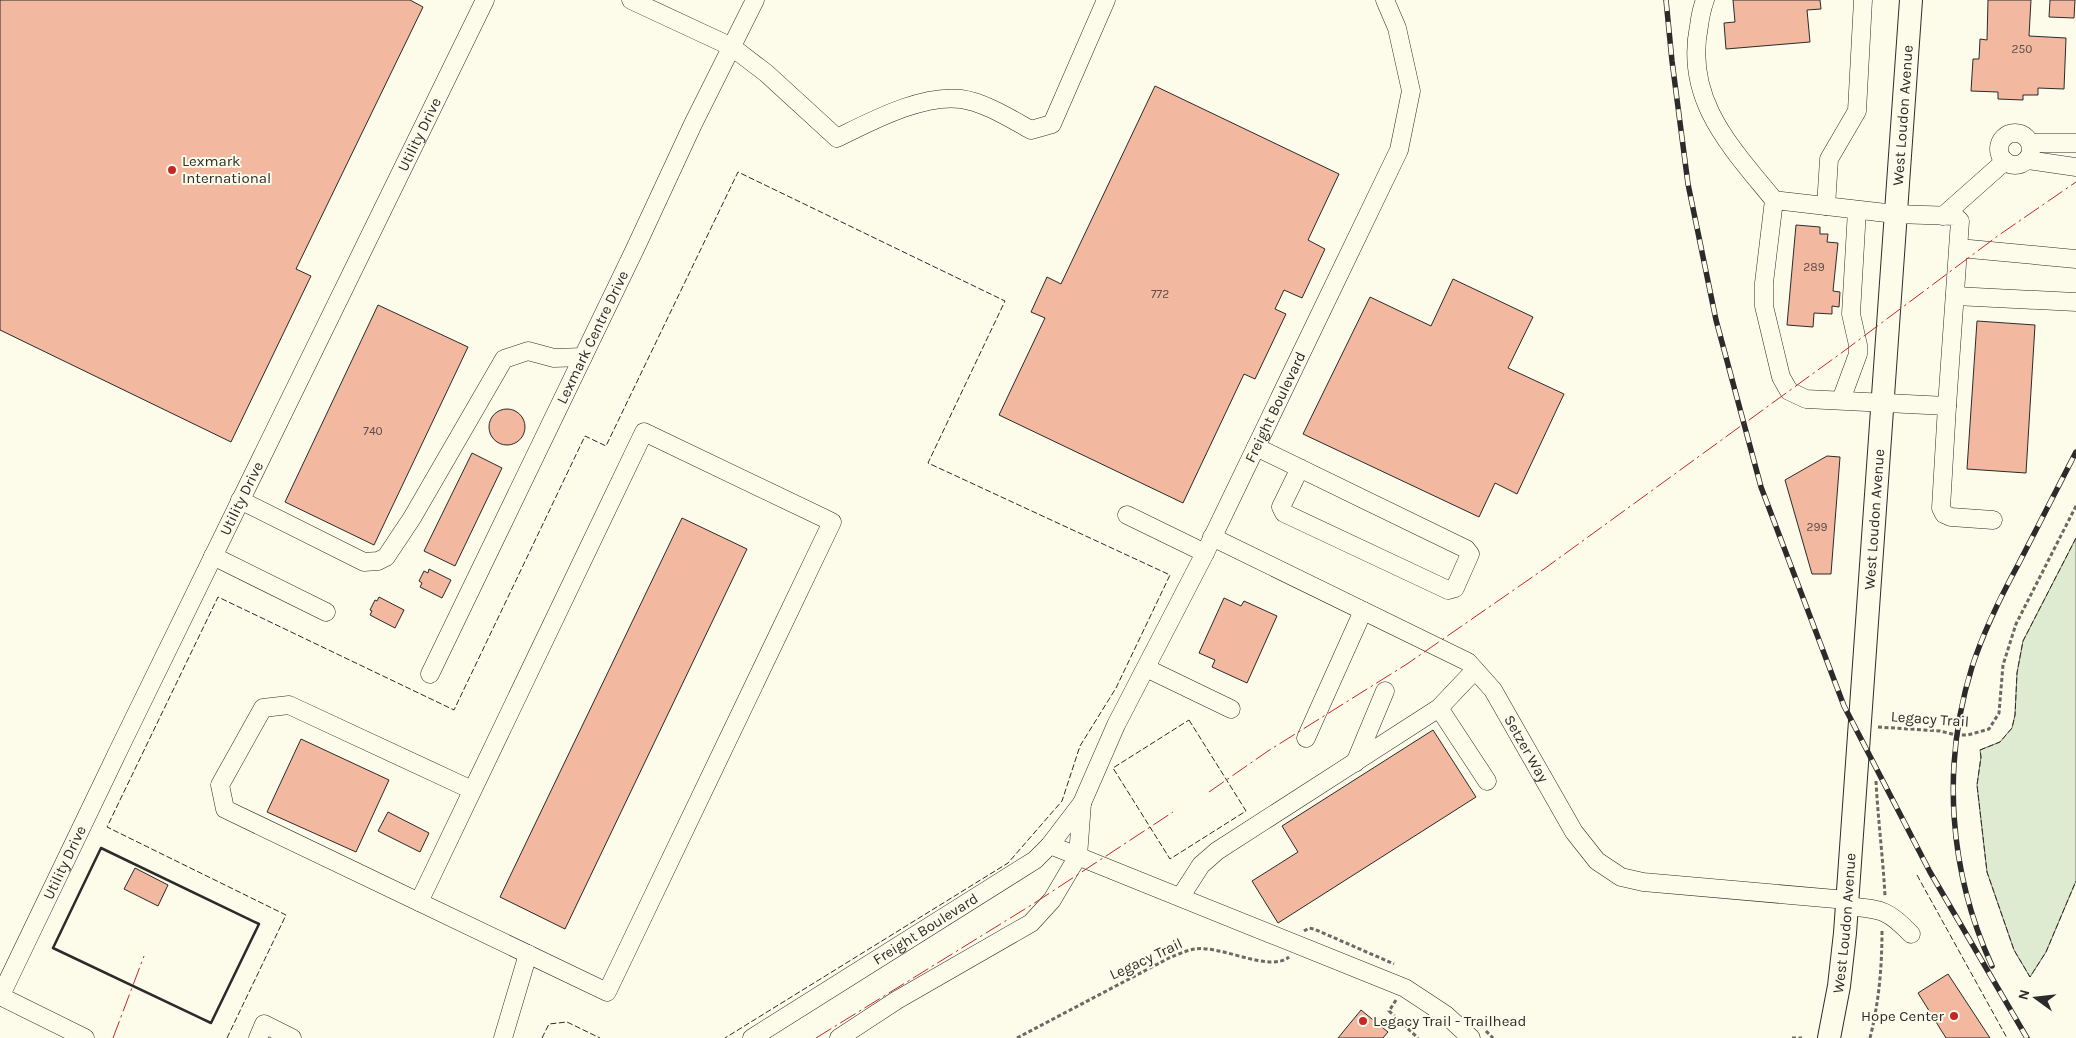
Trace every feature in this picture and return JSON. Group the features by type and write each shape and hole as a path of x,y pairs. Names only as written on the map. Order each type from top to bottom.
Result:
{"main road":[{"name":"West Loudon Avenue","path":"1829,1038 1839,986 1847,903 1911,0"}],"lane":[{"name":"Utility Drive","path":"0,997 240,500 485,0"},
{"path":"631,0 732,48 766,73 838,138 886,115 926,102 961,99 993,109 1031,130 1052,124 1106,0"},
{"name":"Lexmark Centre Drive","path":"430,674 693,124 755,0"},
{"name":"Freight Boulevard","path":"752,1038 1035,860 1050,845 1082,803 1116,725 1212,537 1399,150 1411,91 1397,28 1385,0"},
{"path":"1705,0 1695,45 1698,82 1708,108 1733,149 1774,200 1895,214 1955,216 1960,221 1941,508 1944,514 1951,517 1993,520"},
{"path":"1826,206 1830,160 1857,111 1863,0"},
{"path":"2019,134 2027,139 2028,152 2020,165 2014,165 2005,161 2000,152 2000,146 2009,135 2019,134"},
{"path":"2028,152 2076,143"},
{"path":"2028,152 2076,167"},
{"path":"1943,216 2005,161"},
{"path":"1774,200 1764,283 1764,306 1781,377 1789,391 1806,399 1947,406"},
{"path":"1841,400 1858,354 1858,345 1851,314 1857,210"},
{"path":"1959,248 2076,259"},
{"path":"1955,296 2076,302"},
{"path":"240,500 364,562 378,561 386,557 412,518 504,359 528,351 554,358 583,357"},
{"path":"419,902 644,432 832,522 607,992 528,954 419,902 225,809 220,785 263,708 289,705 472,790"},
{"path":"1256,447 1300,468 1466,549 1470,554 1455,588 1448,590 1284,513 1281,507 1300,468"},
{"path":"1127,515 1204,553"},
{"name":"Setzer Way","path":"1212,537 1468,662 1493,690 1574,832 1598,861 1621,877 1642,882 1847,903 1884,911"},
{"path":"213,556 326,612"},
{"path":"1306,738 1362,611"},
{"path":"1146,668 1231,709"},
{"path":"1181,896 1201,865 1217,851 1439,708 1475,670"},
{"path":"1355,763 1385,691"},
{"path":"1439,708 1487,781"},
{"name":"Freight Boulevard","path":"839,1038 897,1000 1031,923 1052,900 1078,856 1082,803"},
{"path":"1050,845 1181,896 1405,988 1446,1015 1471,1038"},
{"path":"1884,911 1896,918 1911,934"},
{"path":"503,1038 528,954"},
{"path":"0,997 85,1038"},
{"path":"258,1038 264,1024 292,1038"}],"path":[{"name":"Legacy Trail","path":"1878,736 1878,728 1885,727 1940,730 1956,735 1968,736 1989,729 1995,722 2000,706 2003,665 2016,624 2076,506"},
{"path":"1870,1038 1877,1011 1882,970 1882,920 1885,902 1883,851 1878,816 1876,778"},
{"name":"Legacy Trail","path":"1017,1038 1169,958 1195,949 1224,951 1271,963 1284,962 1293,954"},
{"path":"1792,1038 1802,1038"}],"green space":[{"path":"2076,538 2076,881 2046,952 2030,977 2014,950 1987,872 1977,785 1981,757 1980,750 2000,742 2012,728 2015,715 2017,673 2023,641"}],"building":[{"name":"Lexmark International","path":"0,0 410,0 423,7 296,269 311,276 231,442 0,330"},
{"path":"1733,0 1820,0 1821,9 1807,10 1810,42 1726,49 1724,23 1735,22"},
{"path":"1988,0 2031,0 2029,36 2066,38 2064,89 2038,88 2038,95 2023,95 2023,100 1998,99 1998,92 1971,91 1973,59 1979,59 1980,39 1987,40"},
{"path":"2050,0 2075,0 2074,18 2049,17"},
{"path":"1155,86 1339,174 1308,240 1325,249 1302,298 1284,290 1275,309 1286,314 1255,379 1244,374 1183,503 999,415 1045,318 1031,312 1047,277 1061,284"},
{"path":"1796,225 1820,227 1820,234 1828,234 1827,242 1838,243 1833,291 1840,292 1839,307 1832,306 1832,314 1814,313 1813,327 1787,325"},
{"path":"1453,279 1533,317 1508,368 1564,394 1517,494 1495,483 1479,517 1303,434 1370,297 1431,326"},
{"path":"378,305 468,347 374,545 285,502"},
{"path":"1977,321 2035,325 2026,473 1967,469"},
{"path":"507,409 514,410 520,414 524,420 524,434 520,440 514,444 507,445 500,444 494,440 490,434 489,427 490,420 494,414 500,410"},
{"path":"472,453 502,468 455,566 424,551"},
{"path":"1827,456 1840,457 1831,574 1812,574 1785,480"},
{"path":"682,518 747,549 565,929 500,897"},
{"path":"429,569 451,580 442,598 420,587 422,583 419,581 424,571 428,573"},
{"path":"379,597 404,610 395,628 370,615 372,611 370,610 375,600 377,601"},
{"path":"1224,598 1241,606 1244,601 1277,616 1247,683 1212,667 1215,660 1199,653"},
{"path":"1433,730 1476,797 1278,923 1252,881 1298,852 1282,826"},
{"path":"301,739 389,780 356,852 267,812"},
{"path":"388,812 429,833 420,852 378,831"},
{"path":"135,868 168,885 158,906 124,889"},
{"name":"Hope Center","path":"1948,974 1990,1038 1946,1038 1918,993"},
{"name":"Legacy Trail - Trailhead","path":"1361,1010 1388,1032 1383,1038 1338,1038"}],"railway":[{"path":"1666,0 1688,184 1716,320 1761,487 1844,706 1930,872 2027,1038"},
{"path":"1992,966 1966,894 1954,818 1953,780 1962,704 1972,667 1999,601 2076,452"}],"fence":[{"path":"227,1038 286,915 107,827 218,597 454,710 585,436 606,446 738,172 1005,301 928,463 1170,575 1116,688 1080,746 1062,801 1008,863 725,1038"},
{"path":"2076,538 2023,641 2017,673 2015,715 2012,728 2000,742 1980,750 1981,757 1977,785 1987,872 2014,950 2030,977 2046,952 2076,881"},
{"path":"1189,720 1246,811 1170,859 1113,768 1189,720"},
{"path":"1917,875 2007,1038"},
{"path":"542,1038 549,1024 567,1022 600,1038"}],"wall":[{"path":"101,848 259,924 211,1023 53,948 101,848"}],"power":[{"path":"1209,792 1268,751 1407,664 1544,569 1844,351 1999,235 2076,182"},
{"path":"816,1038 1033,904 1173,812"},
{"path":"113,1038 144,956"}],"place":[{"name":"Lexmark International","path":"172,170"},
{"name":"Hope Center","path":"1954,1016"},
{"name":"Legacy Trail - Trailhead","path":"1363,1021"}]}
